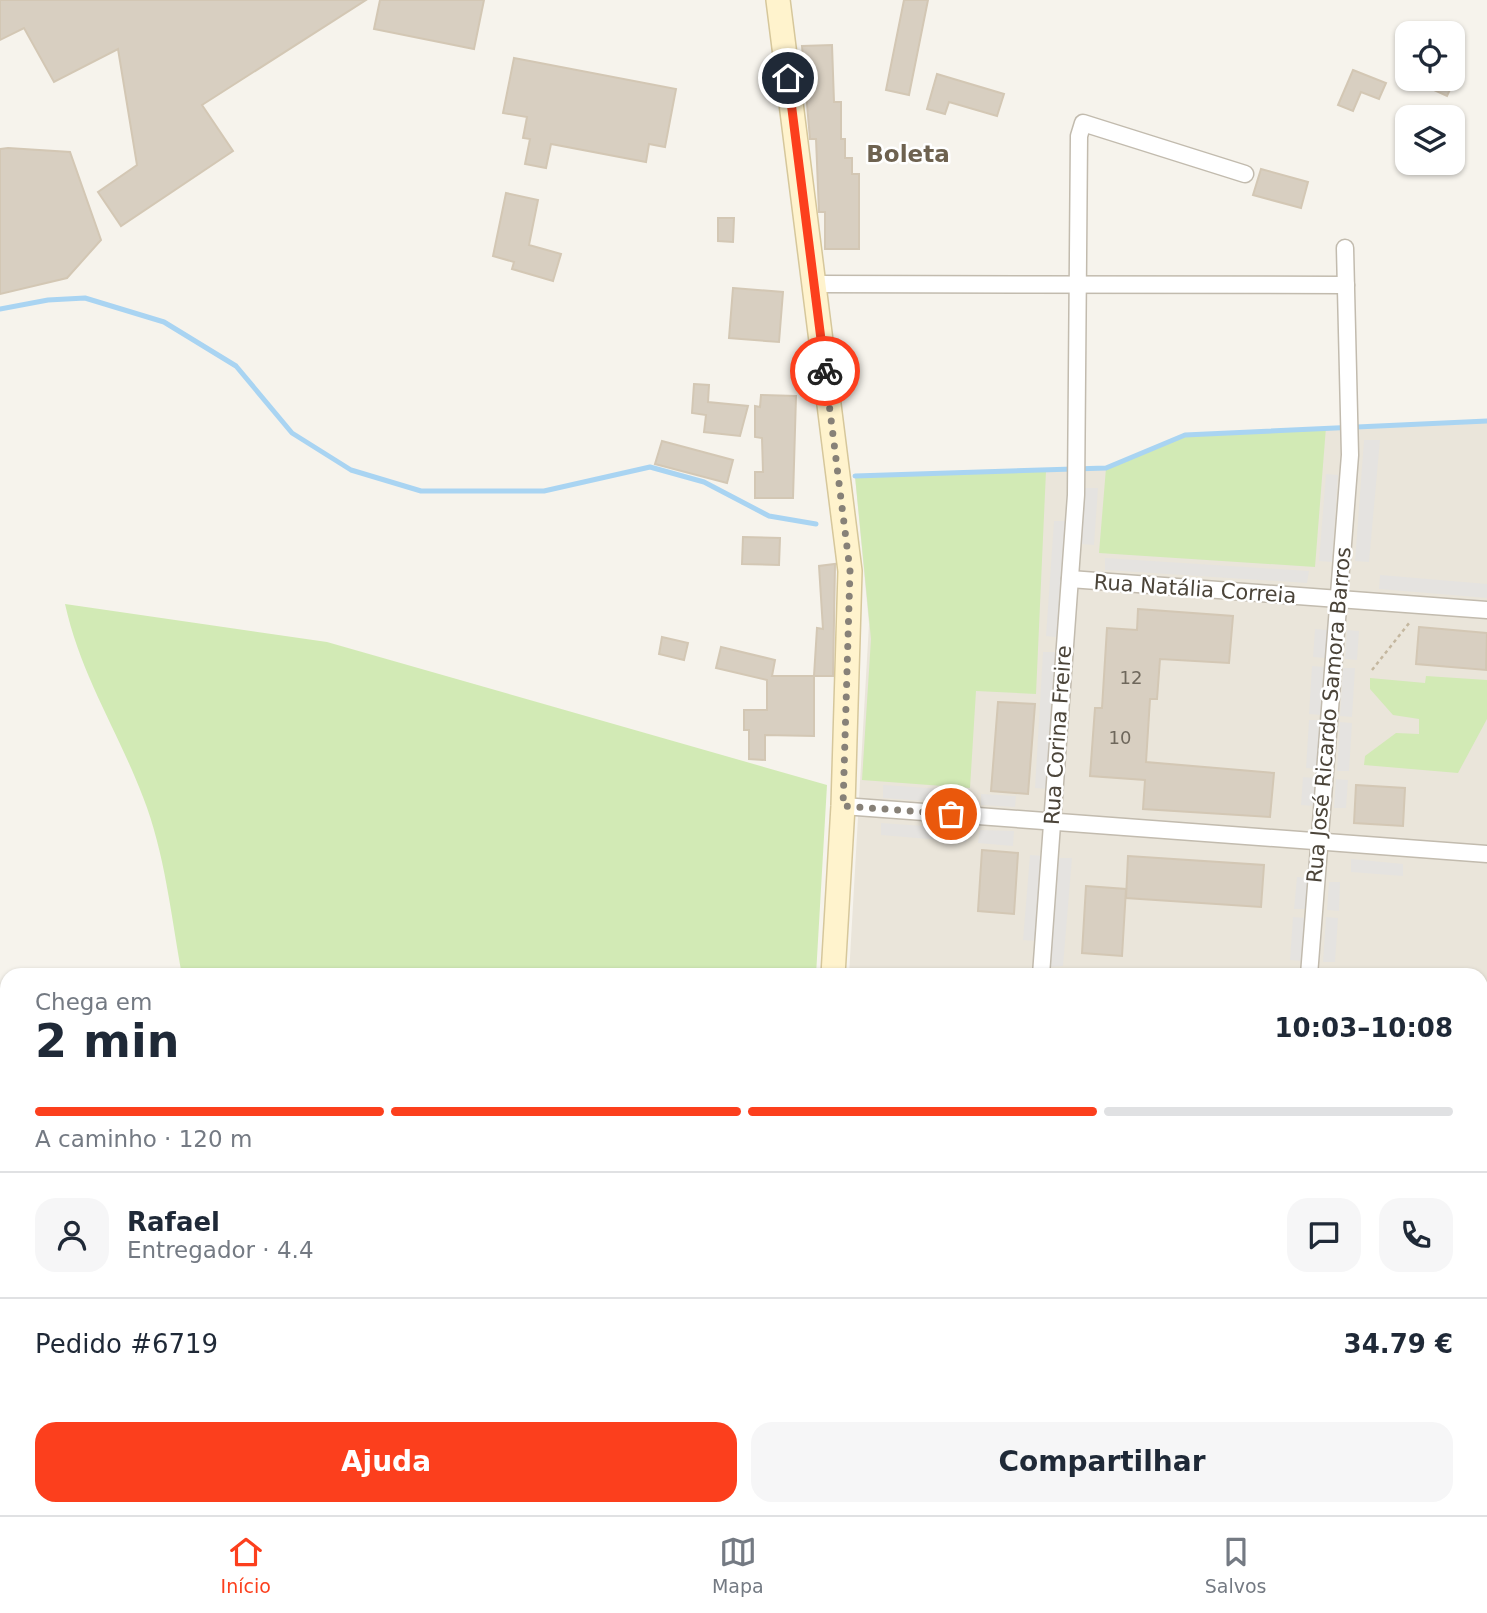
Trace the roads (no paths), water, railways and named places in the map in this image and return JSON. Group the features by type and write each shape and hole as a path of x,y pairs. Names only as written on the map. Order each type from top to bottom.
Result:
{"street":[{"path":"778,0 850,571 843,806 833,968"},
{"name":"Rua Corina Freire","path":"1042,968 1077,488 1079,136 1083,123 1245,174"},
{"name":"Rua José Ricardo Samora Barros","path":"1310,968 1350,448 1345,248"},
{"path":"814,284 1346,285"},
{"name":"Rua Natália Correia","path":"1070,579 1487,610"},
{"path":"843,806 1487,854"}],"waterway":[{"path":"0,309 48,300 85,298 164,322 236,366 292,433 351,470 421,491 544,491 650,467 704,482 769,516 816,524"},
{"path":"855,476 1106,468 1185,435 1487,421"}],"district":[{"name":"Boleta","path":"908,154"}]}
